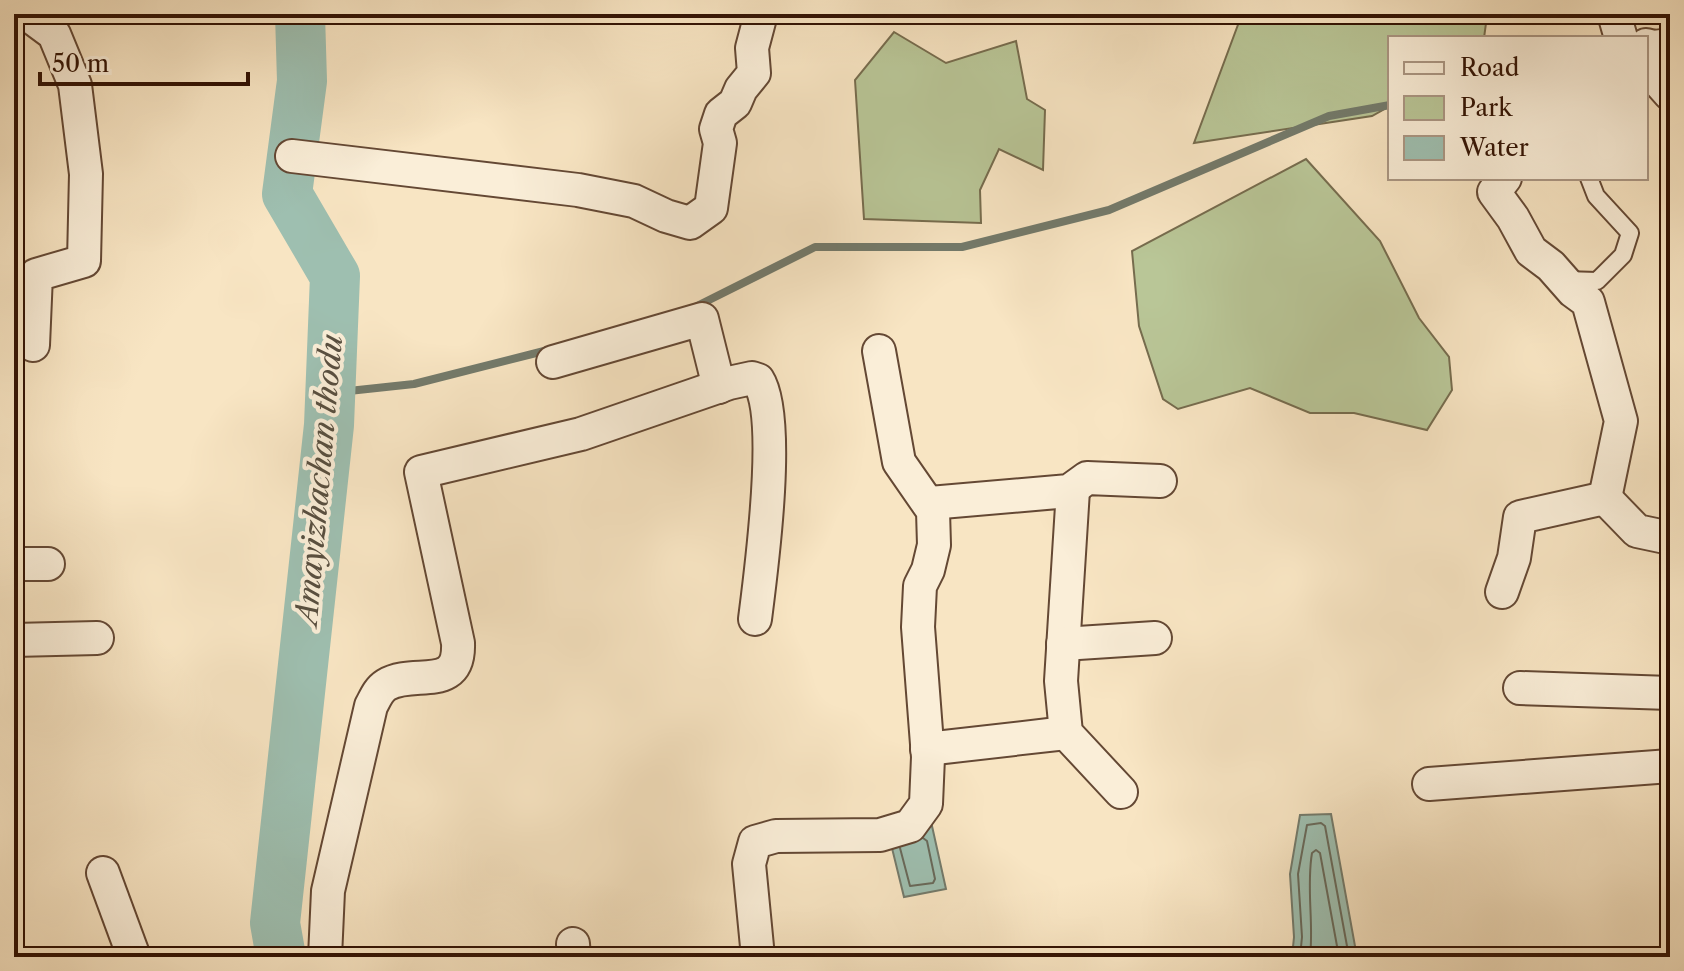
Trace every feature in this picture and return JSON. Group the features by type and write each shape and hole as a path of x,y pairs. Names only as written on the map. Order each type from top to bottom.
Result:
{"street":[{"path":"27,14 54,34 75,85 86,174 84,261 36,275 33,345"},
{"path":"292,156 578,190 634,201 690,223 711,208 720,143 716,129 721,114 735,103 741,89 754,73 752,48 761,14"},
{"path":"1614,14 1620,36"},
{"path":"1648,46 1670,45"},
{"path":"1648,69 1670,94"},
{"path":"1503,180 1494,192 1531,251 1588,302 1621,421 1605,498"},
{"path":"553,362 702,319 719,387"},
{"path":"758,957 749,864 755,842 776,836 880,835 910,826 926,804 927,749 918,627 920,586 928,570 934,545 933,511 899,462 879,351"},
{"path":"325,957 328,891 371,706 387,684 441,676 454,666 458,655 421,472 581,434 719,387 756,379 765,401 768,463 766,533 755,619"},
{"path":"1121,792 1066,733 1061,681 1073,490 1087,478 1160,481"},
{"path":"930,503 1073,490"},
{"path":"1605,498 1637,531 1670,538"},
{"path":"1502,592 1514,558 1520,517 1605,498"},
{"path":"14,564 48,564"},
{"path":"14,640 97,638"},
{"path":"1063,644 1155,638"},
{"path":"1520,688 1670,693"},
{"path":"927,749 1066,733"},
{"path":"1429,784 1670,766"},
{"path":"103,873 134,957"}],"lane":[{"path":"1564,280 1597,281 1623,255 1630,233 1596,196 1590,180"}],"green space":[{"path":"1242,14 1487,14 1484,36 1388,36 1388,107 1372,116 1194,143"},
{"path":"894,32 946,63 1016,41 1027,99 1045,110 1043,170 999,149 980,190 981,223 864,219 855,80"},
{"path":"1306,159 1380,241 1419,318 1449,357 1452,390 1427,430 1354,413 1310,413 1250,388 1178,409 1163,399 1139,326 1132,251"}],"water":[{"path":"1331,814 1357,957 1292,957 1294,937 1290,874 1300,815"},
{"path":"932,826 946,889 904,897 890,840"}],"waterway":[{"name":"Amayizhachan thodu","path":"281,957 275,923 329,425 335,276 287,194 302,81 300,14"},
{"path":"695,307 815,247 962,247 1109,210 1329,116 1388,105"},
{"path":"330,393 414,384 548,350"}]}
